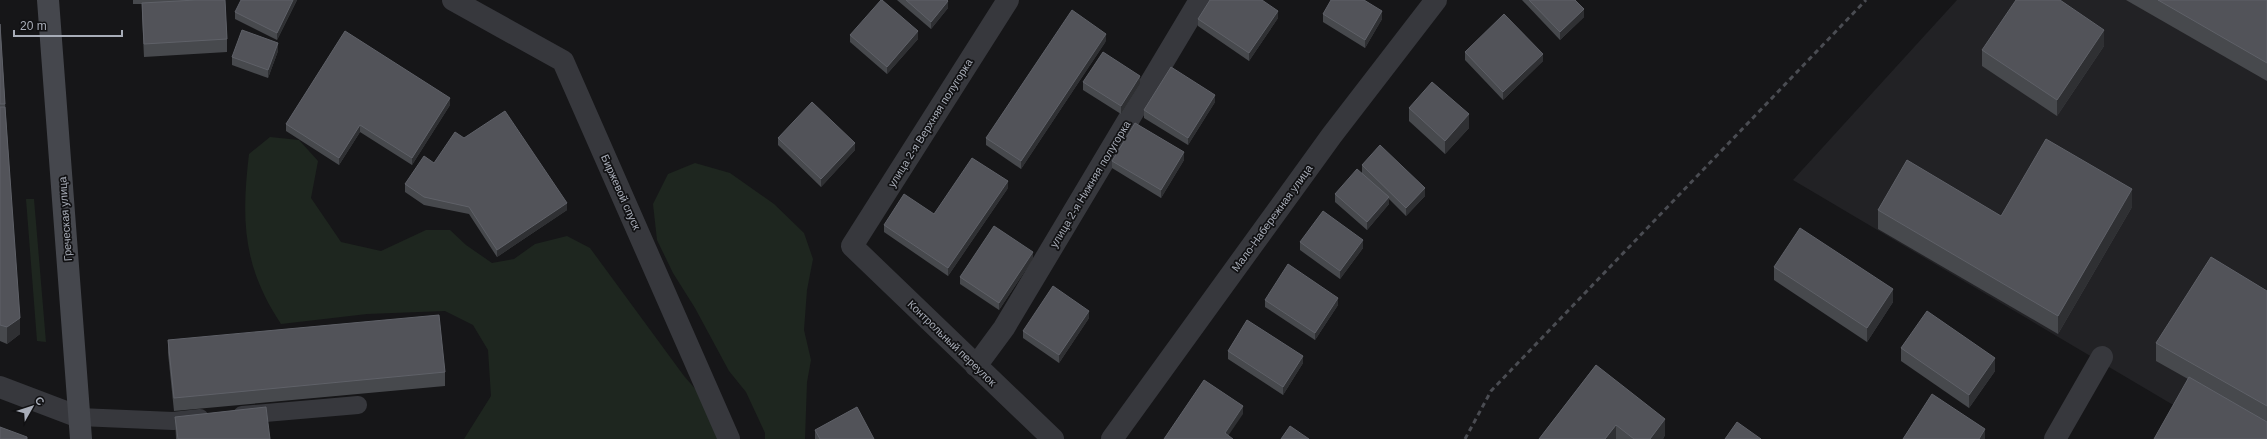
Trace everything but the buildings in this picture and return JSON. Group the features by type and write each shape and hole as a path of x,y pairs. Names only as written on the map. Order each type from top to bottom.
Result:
{"main road":[{"name":"Греческая улица","path":"48,0 81,439"}],"street":[{"name":"Биржевой спуск","path":"453,0 563,61 729,439"},
{"name":"улица 2-я Верхняя полугорка","path":"852,246 1008,0"},
{"name":"улица 2-я Нижняя полугорка","path":"976,366 1004,328 1200,0"},
{"name":"Мало-Набережная улица","path":"1112,439 1332,135 1436,0"},
{"name":"Контрольный переулок","path":"852,246 1053,439"},
{"path":"2055,439 2102,357"},
{"path":"0,387 79,417"}],"lane":[{"path":"79,417 173,421 358,405"}],"shaded area":[{"path":"1957,0 2267,0 2267,439 2180,409 1793,180"},
{"path":"270,137 299,140 318,161 311,198 341,242 381,251 426,230 450,230 466,245 492,263 514,259 535,244 567,236 590,248 684,376 719,416 729,439 464,439 491,396 488,350 473,325 445,311 367,314 281,324 268,303 252,263 246,222 245,201 249,154"},
{"path":"695,163 730,173 774,204 804,233 813,259 807,290 804,330 811,360 807,382 805,439 765,439 765,433 746,392 729,371 695,308 673,273 657,240 653,204 668,174"},
{"path":"26,199 34,199 46,342 37,341"}],"railway":[{"path":"1465,439 1491,391 1866,0"}]}
